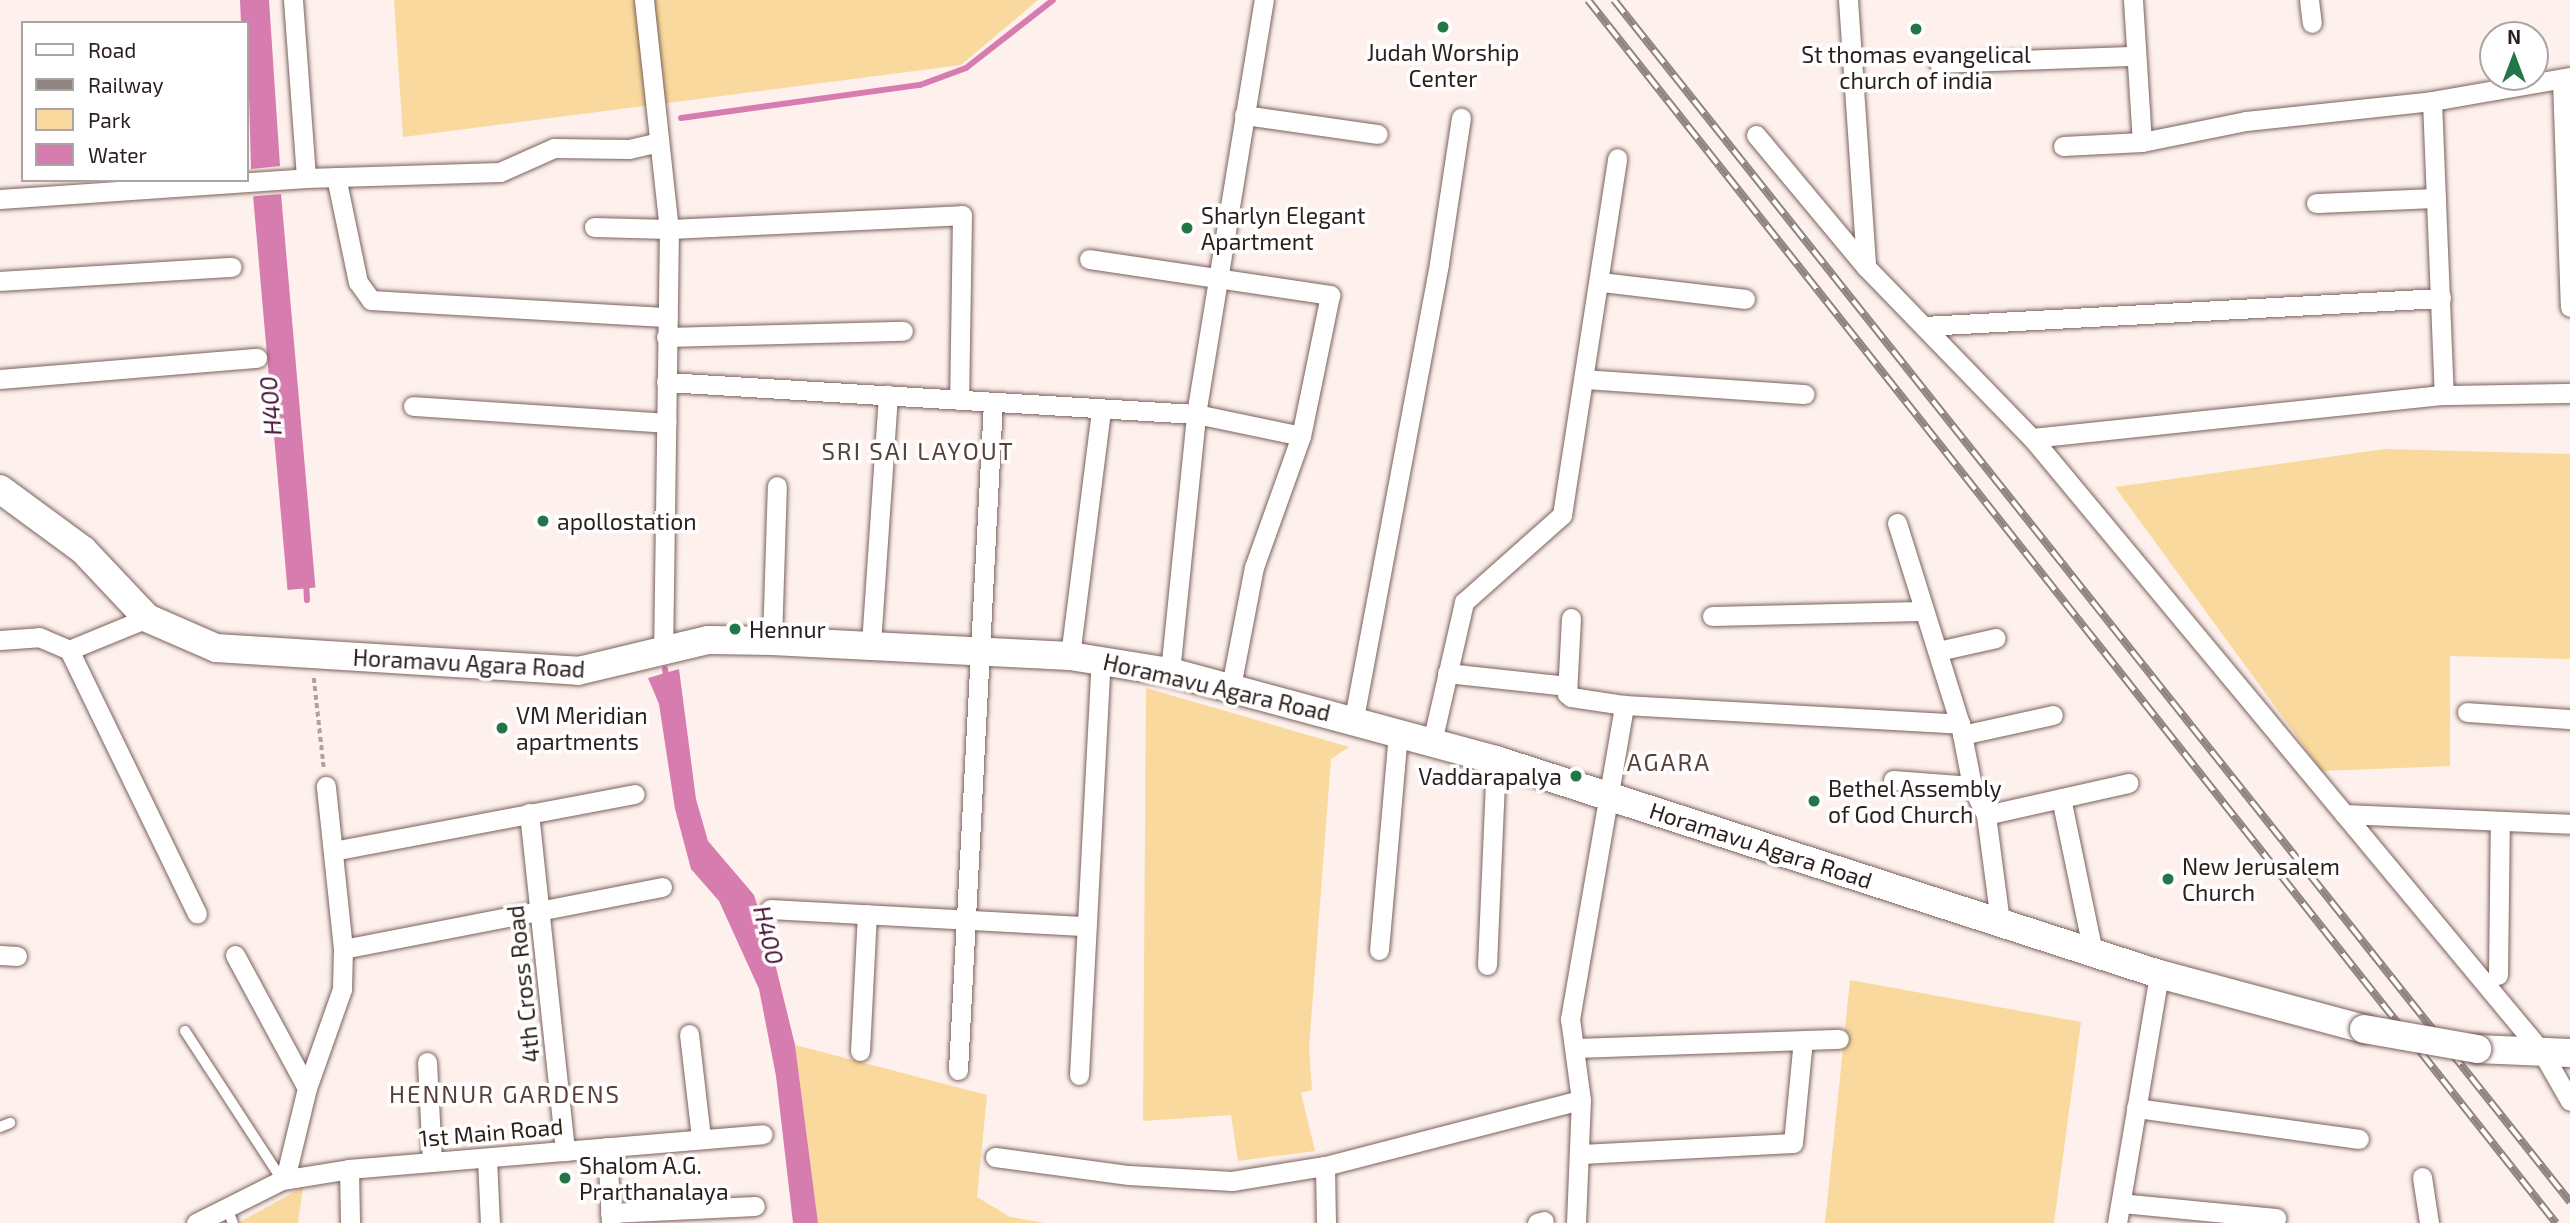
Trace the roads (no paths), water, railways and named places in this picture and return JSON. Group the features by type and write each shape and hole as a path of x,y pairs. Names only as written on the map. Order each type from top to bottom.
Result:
{"street":[{"path":"293,0 306,178"},
{"path":"644,0 669,229 663,651"},
{"path":"1170,672 1196,414 1264,0"},
{"path":"1848,0 1866,267"},
{"path":"2133,0 2134,57 2142,142"},
{"path":"2309,0 2312,23"},
{"path":"1938,62 2134,57"},
{"path":"2063,146 2142,142 2246,121 2432,101 2566,79 2570,307"},
{"path":"2432,101 2444,395"},
{"path":"1244,115 1378,134"},
{"path":"1354,718 1439,263 1461,118"},
{"path":"1756,135 1866,267 2032,438 2542,1052 2570,1101"},
{"path":"0,199 306,178 500,172 554,148 629,149 659,142"},
{"path":"1432,742 1464,602 1562,515 1601,282 1617,158"},
{"path":"336,177 358,282 372,300 668,317"},
{"path":"2316,203 2436,198"},
{"path":"594,227 669,229 962,215 960,400"},
{"path":"1089,259 1330,295 1301,436 1254,567 1231,685"},
{"path":"0,281 232,267"},
{"path":"1601,282 1745,299"},
{"path":"1924,327 2441,298"},
{"path":"666,337 903,331"},
{"path":"0,379 257,358"},
{"path":"1584,379 1804,394"},
{"path":"666,382 1196,414 1301,436"},
{"path":"2032,438 2444,395 2570,393"},
{"path":"871,644 888,395"},
{"path":"958,1070 993,402"},
{"path":"413,406 666,423"},
{"path":"1070,656 1101,409"},
{"path":"772,641 777,486"},
{"name":"Horamavu Agara Road","path":"0,489 83,550 147,618 216,648 578,671 708,640 871,644 1101,660 1231,685 1496,760 2159,974 2364,1029 2477,1049 2542,1052"},
{"path":"1897,523 1921,611 1938,651 1961,730 1972,786 1986,815 2000,921"},
{"path":"1712,616 1921,611"},
{"path":"69,650 147,618"},
{"path":"1571,618 1567,686 1571,697 1624,705 1961,730 2053,715"},
{"path":"0,640 39,637 69,650 197,914"},
{"path":"1938,651 1996,638"},
{"path":"1079,1075 1101,660"},
{"path":"1447,673 1567,686"},
{"path":"1576,1223 1581,1154 1581,1100 1578,1048 1570,1019 1606,796 1624,705"},
{"path":"2467,712 2570,719"},
{"path":"1379,950 1398,731"},
{"path":"1487,965 1496,760"},
{"path":"1893,780 1972,786"},
{"path":"1986,815 2128,783"},
{"path":"284,1180 307,1088 342,989 343,949 327,786"},
{"path":"333,851 635,794"},
{"path":"2061,798 2093,953"},
{"name":"4th Cross Road","path":"529,813 565,1151"},
{"path":"2344,814 2570,824"},
{"path":"2498,975 2500,821"},
{"path":"343,949 662,887"},
{"path":"770,909 1087,926"},
{"path":"860,1051 867,914"},
{"path":"235,955 307,1088"},
{"path":"2117,1223 2159,974"},
{"path":"690,1034 701,1138"},
{"path":"1578,1048 1839,1039"},
{"path":"1581,1154 1793,1143 1802,1040"},
{"path":"2542,1052 2570,1053"},
{"path":"427,1062 432,1162"},
{"path":"995,1157 1129,1175 1232,1181 1325,1166 1581,1100"},
{"path":"2136,1108 2359,1139"},
{"name":"1st Main Road","path":"196,1223 229,1214 284,1180 349,1169 763,1134"},
{"path":"607,1147 611,1218 755,1206"},
{"path":"487,1158 490,1223"},
{"path":"1325,1166 1326,1223"},
{"path":"349,1169 351,1223"},
{"path":"2422,1177 2429,1223"},
{"path":"2120,1203 2276,1218"}],"lane":[{"path":"185,1031 284,1180"},
{"path":"0,1128 10,1123"}],"water":[{"path":"240,0 269,0 280,166 251,169 248,21 241,21"},
{"path":"281,194 315,587 288,590 253,196"},
{"path":"679,669 696,799 708,841 754,895 773,955 795,1045 818,1223 793,1223 776,1076 759,989 719,901 691,869 675,809 659,704 648,678"}],"waterway":[{"path":"681,118 920,85 966,68 1053,0"},
{"name":"H400","path":"306,581 307,600"},
{"name":"H400","path":"665,669 667,681"}],"railway":[{"path":"1588,0 2556,1223"},
{"path":"1614,0 2570,1202"}],"place":[{"name":"Judah Worship Center","path":"1443,27"},
{"name":"St thomas evangelical church of india","path":"1916,29"},
{"name":"Sharlyn Elegant Apartment","path":"1187,228"},
{"name":"apollostation","path":"543,521"},
{"name":"Hennur","path":"735,629"},
{"name":"VM Meridian apartments","path":"502,728"},
{"name":"Vaddarapalya","path":"1576,776"},
{"name":"Bethel Assembly of God Church","path":"1814,801"},
{"name":"New Jerusalem Church","path":"2168,879"},
{"name":"Shalom A.G. Prarthanalaya","path":"565,1178"}],"district":[{"name":"SRI SAI LAYOUT","path":"918,451"},
{"name":"AGARA","path":"1669,762"},
{"name":"HENNUR GARDENS","path":"505,1094"}]}
